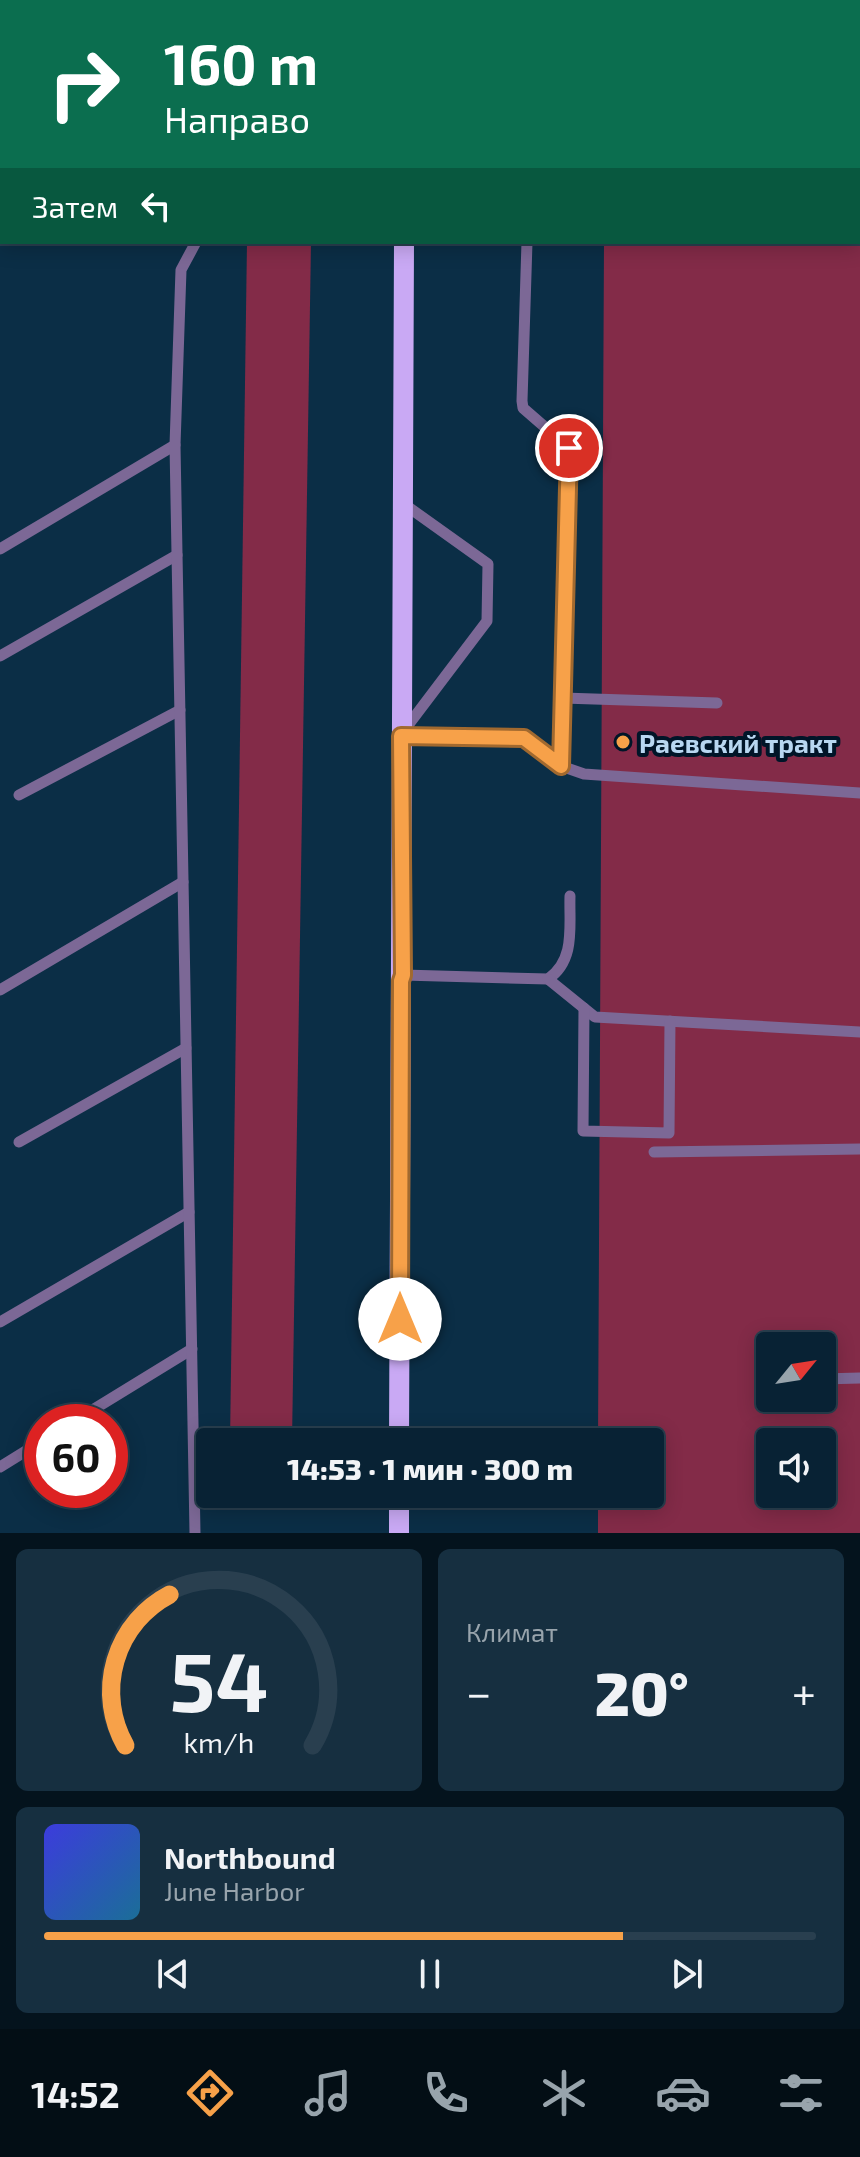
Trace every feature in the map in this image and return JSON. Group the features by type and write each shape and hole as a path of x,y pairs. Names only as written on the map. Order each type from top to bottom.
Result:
{"main road":[{"path":"399,1428 404,244"},
{"path":"399,1508 399,1533"}],"lane":[{"path":"195,244 181,270 175,445 195,1533"},
{"path":"527,244 523,408 569,448 561,766"},
{"path":"0,549 175,445"},
{"path":"401,736 487,621 488,564 404,504"},
{"path":"0,656 177,555"},
{"path":"563,698 717,703"},
{"path":"19,795 180,710"},
{"path":"401,736 524,738 561,766 584,774 860,793"},
{"path":"0,990 183,882"},
{"path":"403,975 548,979 557,973 566,958 570,896"},
{"path":"548,979 595,1017 860,1032"},
{"path":"584,1008 583,1131 669,1133 670,1021"},
{"path":"19,1142 186,1048"},
{"path":"654,1152 860,1149"},
{"path":"0,1322 189,1212"},
{"path":"102,1404 192,1349"},
{"path":"836,1379 860,1378"},
{"path":"0,1467 24,1452"}],"shaded area":[{"path":"247,244 311,244 292,1428 230,1428"},
{"path":"604,244 860,244 860,1533 598,1533 598,1508 664,1508 664,1428 598,1428"}],"place":[{"name":"Раевский тракт","path":"623,742"}],"route":[{"path":"400,1319 403,975 401,736 524,738 561,766 569,448"}]}
